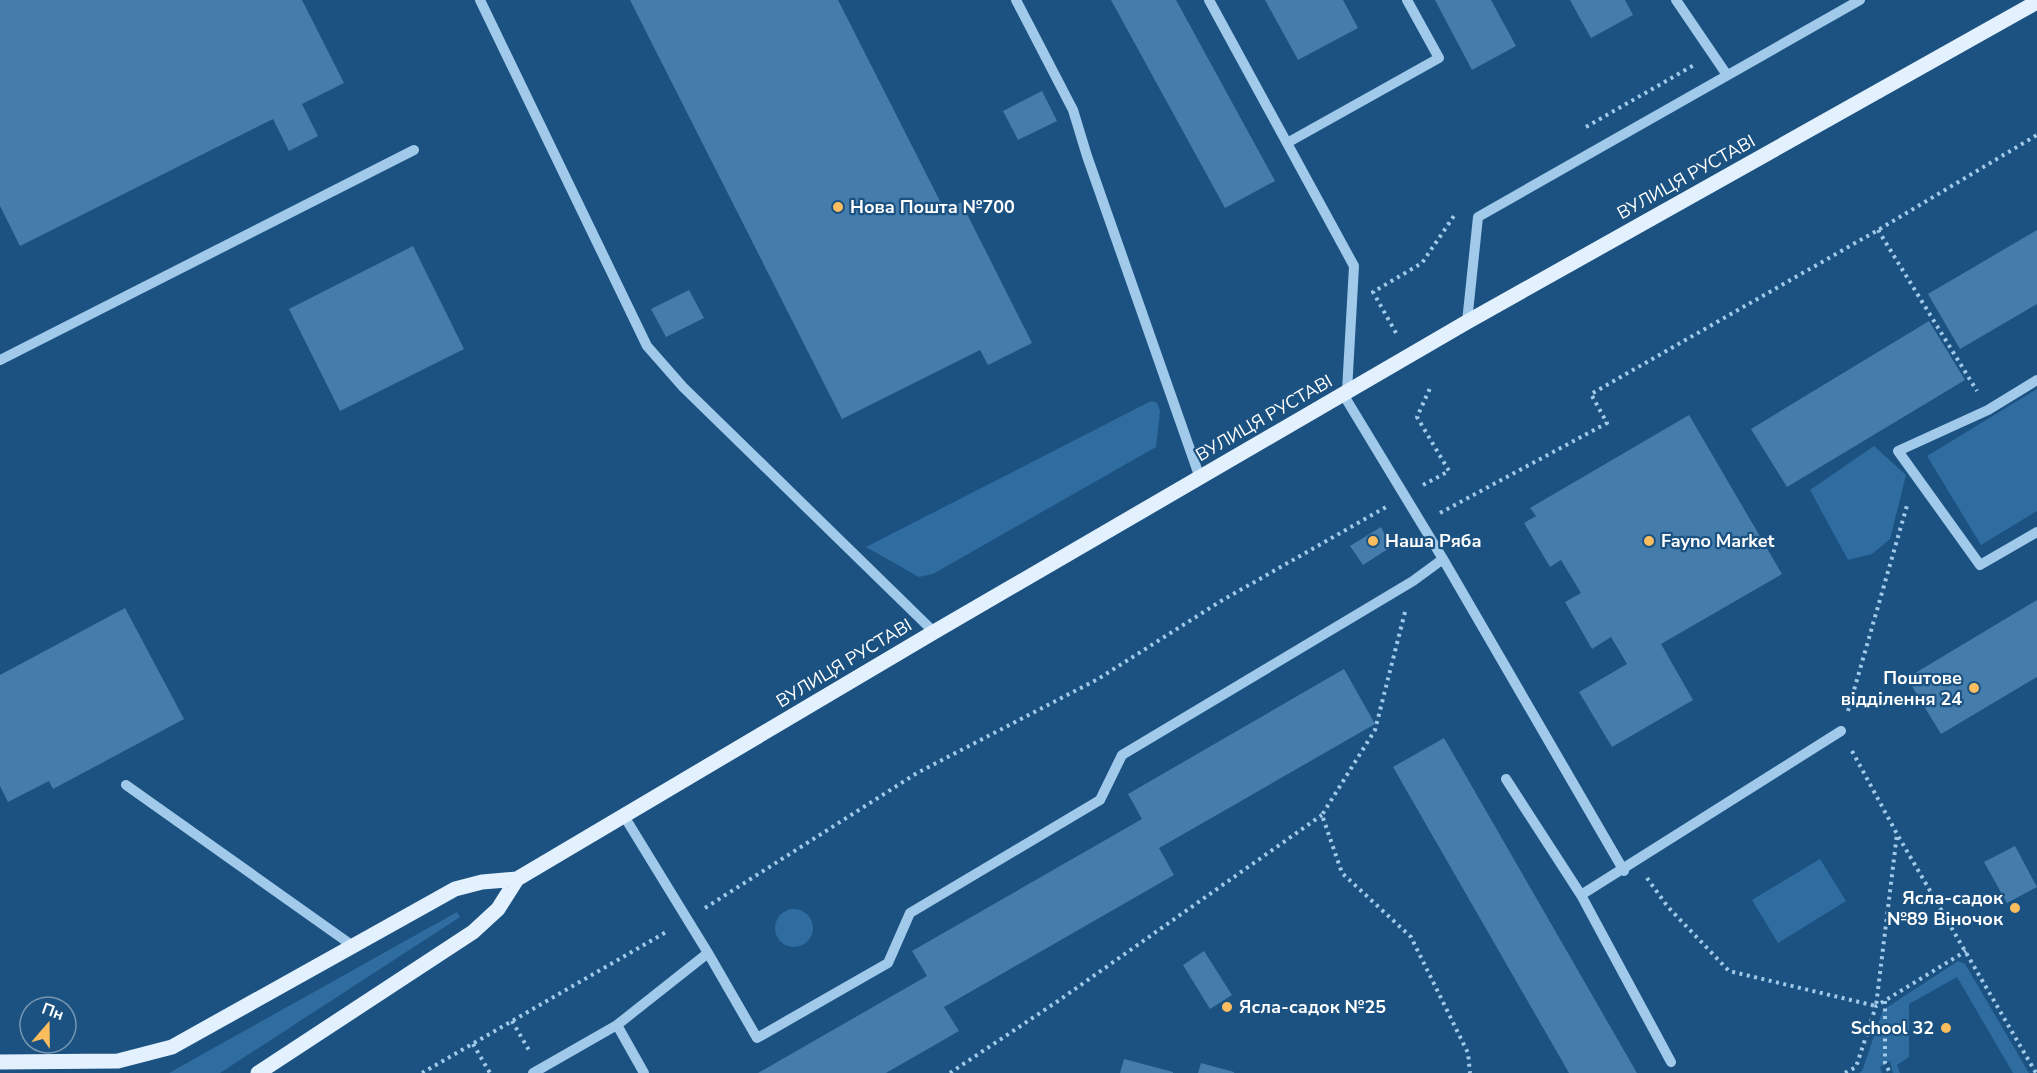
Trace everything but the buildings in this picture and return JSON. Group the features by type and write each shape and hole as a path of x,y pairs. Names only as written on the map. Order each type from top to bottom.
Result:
{"main road":[{"name":"ВУЛИЦЯ РУСТАВІ","path":"518,879 934,632 1467,322 2037,2"},
{"path":"0,1062 93,1064 141,1057 172,1047 455,888 482,882 518,879"},
{"path":"258,1073 473,932 498,909 518,879"}],"lane":[{"path":"480,0 647,346 683,387 934,632"},
{"path":"1016,0 1073,110 1200,478"},
{"path":"1209,0 1354,266 1345,393 1403,496 1443,559 1624,871"},
{"path":"1287,143 1439,58 1407,0"},
{"path":"1676,0 1727,75"},
{"path":"1467,322 1478,217 1860,0"},
{"path":"0,360 414,150"},
{"path":"2037,380 1989,410 1898,451 1980,565 2037,532"},
{"path":"624,816 757,1038 888,963 910,913 1100,800 1122,754 1413,581 1443,559"},
{"path":"1581,895 1624,871 1841,731"},
{"path":"1506,779 1581,895 1671,1062"},
{"path":"126,785 353,946"},
{"path":"536,1071 617,1024 708,953"},
{"path":"617,1024 644,1073"}],"path":[{"path":"1403,496 1440,513 1607,423 1591,394 1878,230 2037,135"},
{"path":"1878,230 1989,410"},
{"path":"1373,292 1396,333"},
{"path":"422,1073 687,920 917,773 1098,679 1221,601 1449,471 1417,417 1431,386"},
{"path":"1915,475 1841,731 1897,834 2036,1073"},
{"path":"950,1073 1049,1008 1322,815 1375,730 1413,581"},
{"path":"1322,815 1342,873 1412,937 1468,1053 1470,1073"},
{"path":"1845,1073 1856,1067 1876,1006 1897,834"},
{"path":"1636,863 1668,907 1730,971 1876,1006 1966,951"},
{"path":"1885,1000 1885,1063 1890,1073"},
{"path":"512,1021 536,1071"},
{"path":"473,1044 490,1073"}],"shaded area":[{"path":"2037,389 2037,511 1981,545 1927,456"},
{"path":"1151,401 1157,403 1160,411 1156,447 933,574 919,577 866,547"},
{"path":"1874,446 1906,475 1890,539 1872,554 1848,560 1810,490"},
{"path":"1820,859 1846,901 1778,943 1752,900"},
{"path":"794,909 807,915 813,928 807,941 794,947 781,941 775,928 781,915"},
{"path":"457,912 460,917 220,1073 169,1073"},
{"path":"1958,961 1965,964 2029,1073 2013,1073 1957,977 1909,1004 1909,1057 1897,1065 1900,1073 1893,1073 1890,1061 1880,1067 1882,1073 1859,1073 1862,1071 1883,1010"}],"place":[{"name":"Нова Пошта №700","path":"838,207"},
{"name":"Наша Ряба","path":"1373,541"},
{"name":"Fayno Market","path":"1649,541"},
{"name":"Поштове відділення 24","path":"1974,688"},
{"name":"Ясла-садок №89 Віночок","path":"2015,908"},
{"name":"Ясла-садок №25","path":"1227,1007"},
{"name":"School 32","path":"1946,1028"}]}
